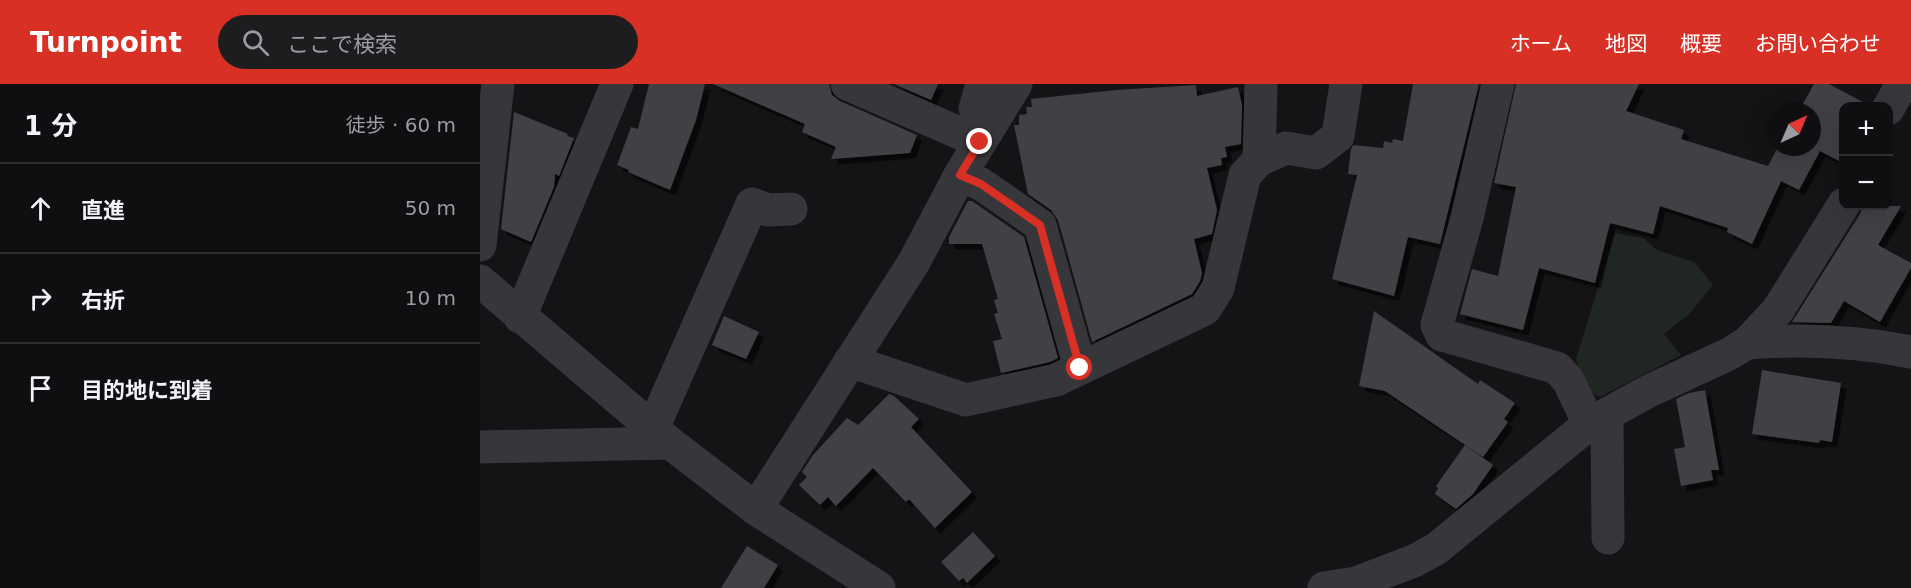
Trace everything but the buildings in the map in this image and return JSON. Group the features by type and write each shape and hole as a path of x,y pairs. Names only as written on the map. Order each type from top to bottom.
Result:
{"street":[{"path":"480,245 498,84"},
{"path":"520,317 617,84"},
{"path":"847,84 983,137"},
{"path":"982,84 975,109 983,137"},
{"path":"756,509 927,241 960,175 1016,84"},
{"path":"1259,160 1261,84"},
{"path":"850,361 966,400 1056,380 1205,309 1218,288 1245,175 1259,160 1286,148 1316,153 1338,136 1346,84"},
{"path":"1498,84 1467,218 1437,325 1442,335 1557,368 1568,380 1598,420 1608,538"},
{"path":"1892,102 1902,84"},
{"path":"960,175 981,184 1040,225 1080,368"},
{"path":"662,436 752,204 768,210 791,209"},
{"path":"1324,588 1416,574 1436,549 1598,420 1649,391 1729,354 1747,343 1778,310 1840,210"},
{"path":"480,281 662,436 756,509 879,588"},
{"path":"1747,343 1838,342 1882,346 1911,352"},
{"path":"480,447 662,436"}],"shaded area":[{"path":"1615,233 1643,238 1657,250 1694,262 1713,285 1689,314 1664,334 1681,355 1600,397 1587,390 1576,359"}],"route":[{"path":"980,142 960,175 981,184 1040,225 1080,368"}]}
